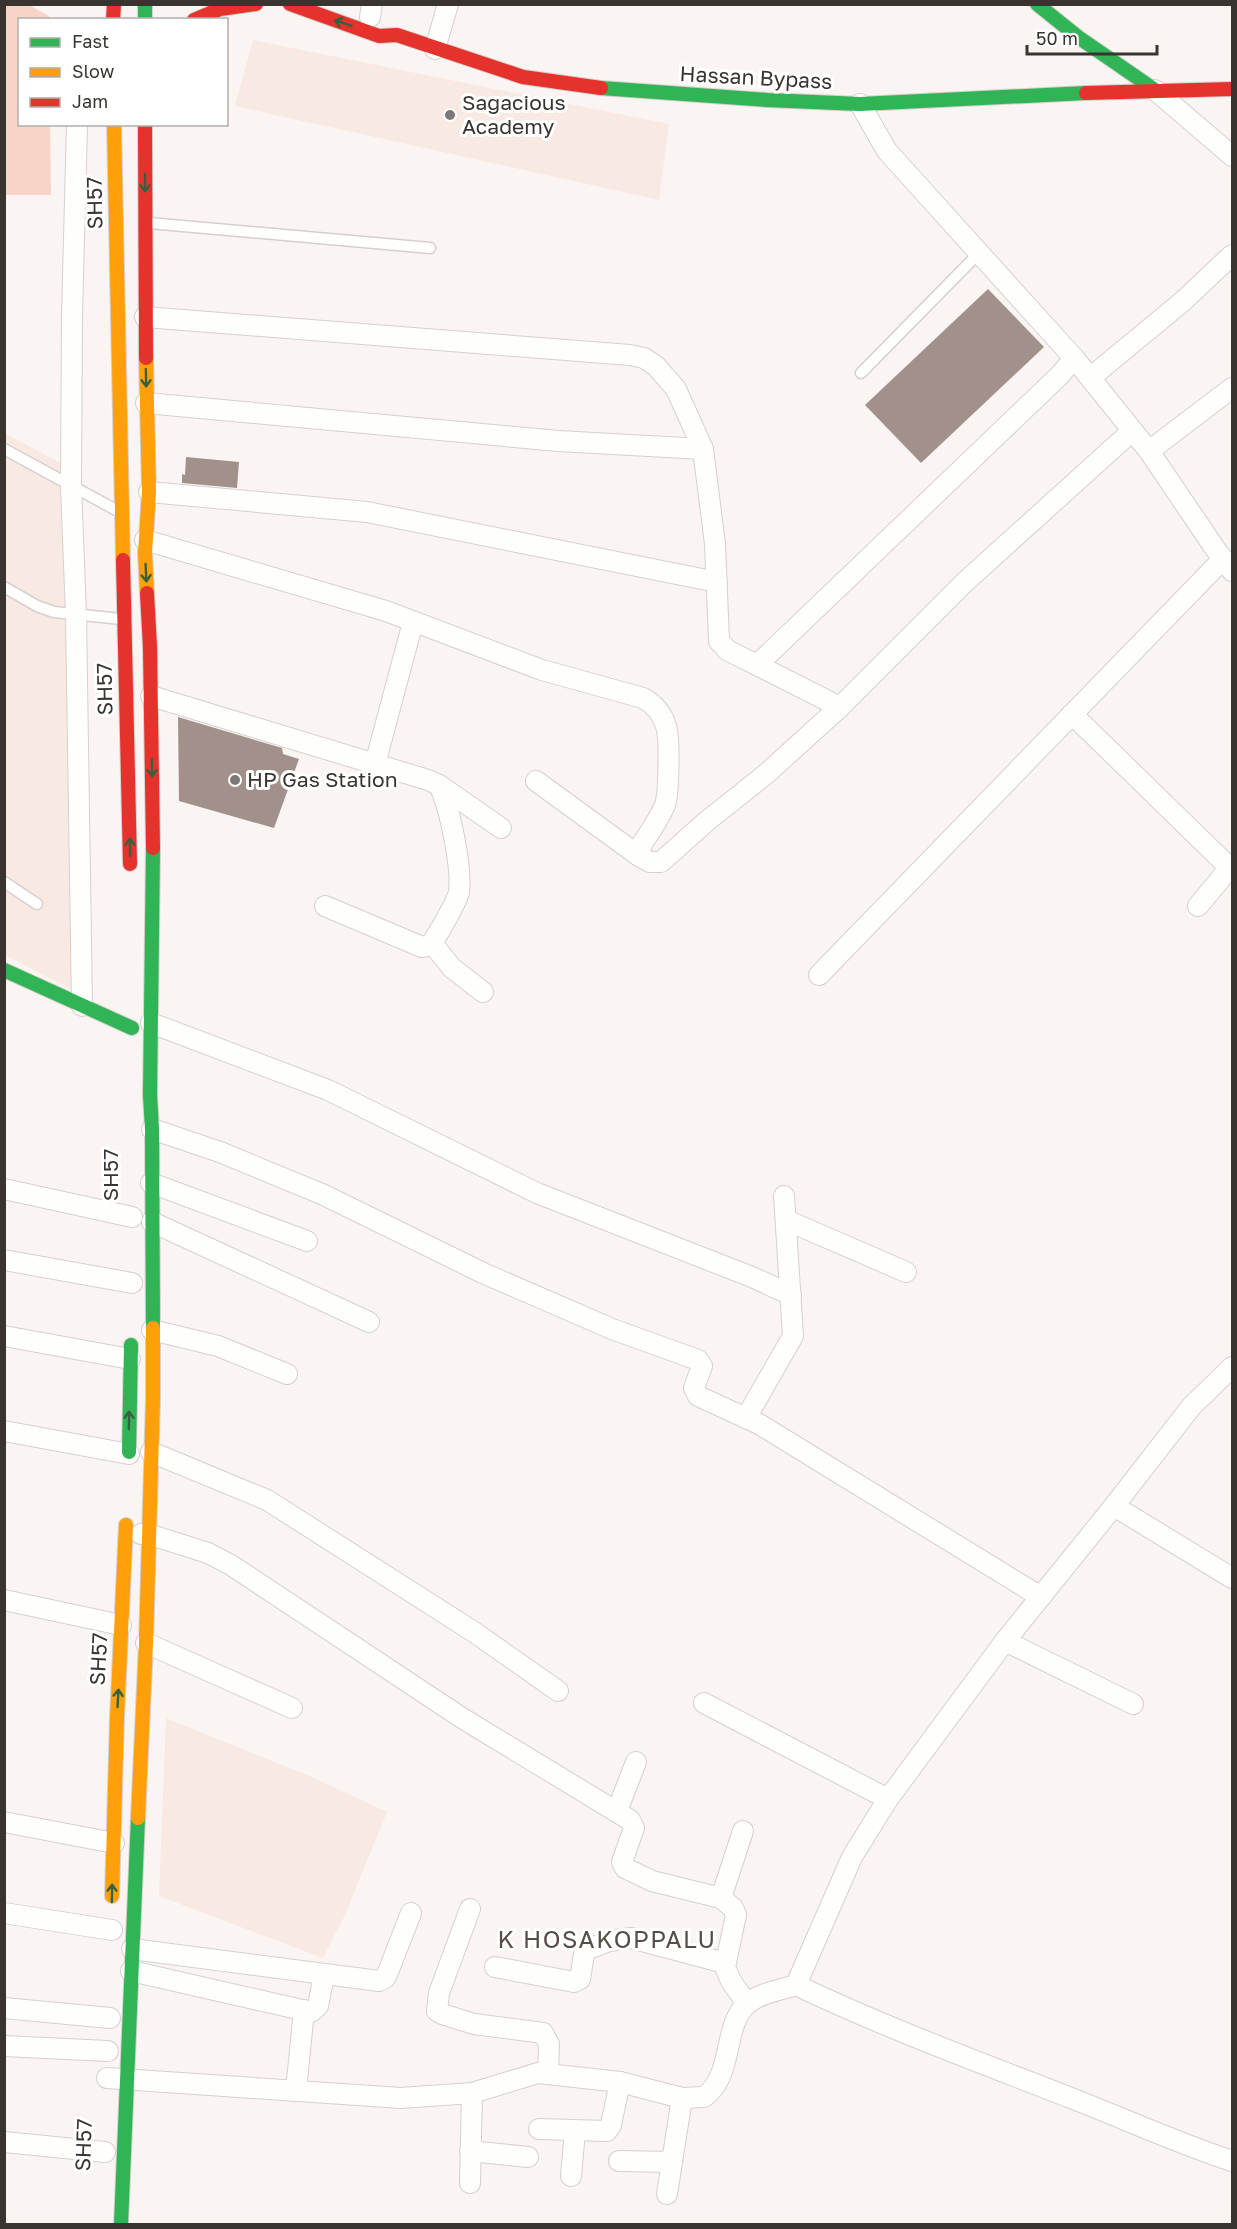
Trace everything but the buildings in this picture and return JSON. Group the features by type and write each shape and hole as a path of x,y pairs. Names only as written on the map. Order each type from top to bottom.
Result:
{"main road":[{"path":"199,18 220,9 256,4"},
{"name":"Hassan Bypass","path":"290,4 379,36 397,35 523,76 624,91 860,104 1233,88"},
{"path":"1037,4 1078,37 1155,90"},
{"path":"365,11 397,35"},
{"name":"SH57","path":"114,126 130,874"},
{"path":"114,2082 131,1971 146,1643 151,1452 152,1129 150,1095 136,1026 153,864 146,540 149,492 145,323 145,126"},
{"path":"118,329 145,323"},
{"path":"124,648 150,646"},
{"path":"4,970 82,1006 136,1026"},
{"path":"128,1460 131,1326"},
{"name":"SH57","path":"112,1925 127,1509"},
{"path":"110,2029 121,2224"}],"street":[{"path":"435,49 448,4"},
{"path":"1155,90 1233,156"},
{"path":"819,975 1072,714 1228,565 1149,451 1074,358 888,151 860,104"},
{"path":"77,126 72,315 71,486 76,615 82,1006"},
{"path":"1090,378 1182,302 1233,255"},
{"path":"145,323 630,355 644,358 656,366 676,389 703,449 715,544 719,641 727,650 840,707"},
{"path":"757,665 1060,375 1074,358"},
{"path":"1149,451 1233,388"},
{"path":"146,403 558,441 703,449"},
{"path":"536,781 636,854 650,862 661,862 706,821 766,774 840,707 965,582 1132,431"},
{"path":"149,492 367,512 717,582"},
{"path":"146,540 386,611 542,670 643,698 660,711 667,727 668,780 665,804 636,854"},
{"path":"375,764 413,622"},
{"path":"151,696 439,785 501,828"},
{"path":"1072,714 1231,867 1198,906"},
{"path":"325,906 422,947 432,943 459,893 457,857 445,798 439,785"},
{"path":"432,943 452,968 483,992"},
{"path":"136,1026 328,1090 537,1193 753,1277 791,1295"},
{"path":"152,1129 220,1152 324,1195 483,1273 612,1329 698,1360 702,1366 694,1388 695,1394 759,1424 1041,1597"},
{"path":"151,1183 307,1241"},
{"path":"4,1190 132,1216"},
{"path":"746,1418 793,1336 784,1196"},
{"path":"786,1220 906,1272"},
{"path":"152,1222 369,1322"},
{"path":"4,1260 132,1282"},
{"path":"152,1330 218,1346 287,1374"},
{"path":"4,1336 130,1359"},
{"path":"796,1985 852,1857 888,1799 1005,1641 1191,1407 1233,1367"},
{"path":"4,1431 128,1460"},
{"path":"151,1452 267,1500 474,1632 558,1691"},
{"path":"1114,1506 1233,1578"},
{"path":"126,1533 148,1534 208,1553 231,1565 462,1718 630,1820 634,1828 622,1862 625,1868 652,1881 721,1898 733,1908 736,1916 724,1963 731,1981 747,2004"},
{"path":"4,1600 122,1624"},
{"path":"1005,1641 1133,1704"},
{"path":"146,1643 292,1708"},
{"path":"704,1703 888,1799"},
{"path":"617,1811 636,1762"},
{"path":"4,1822 114,1843"},
{"path":"721,1898 743,1832"},
{"path":"470,1909 440,1993 437,2010 442,2014 474,2024 543,2033 549,2044 548,2074"},
{"path":"4,1913 112,1925"},
{"path":"132,1949 379,1981 385,1978 411,1913"},
{"path":"495,1967 578,1982 586,1950 609,1941 631,1938 724,1963"},
{"path":"131,1971 311,2012 318,2006 324,1975"},
{"path":"114,2082 401,2098 472,2093 531,2073 620,2082 682,2098 704,2097 720,2081 734,2030 747,2004 761,1996 796,1985 858,2015 1119,2116 1191,2148 1233,2161"},
{"path":"4,2008 110,2029"},
{"path":"296,2091 304,2010"},
{"path":"4,2046 110,2029"},
{"path":"539,2129 607,2131 611,2125 620,2082"},
{"path":"470,2183 472,2093"},
{"path":"667,2194 682,2098"},
{"path":"571,2176 575,2131"},
{"path":"4,2142 105,2152"},
{"path":"470,2151 528,2157"},
{"path":"619,2161 671,2162"}],"lane":[{"path":"146,223 430,248"},
{"path":"861,373 979,253"},
{"path":"4,449 121,513"},
{"path":"4,587 37,606 54,612 124,619"},
{"path":"4,882 37,904"}],"shaded area":[{"path":"4,5 29,5 49,18 18,18 18,126 50,126 51,195 5,195"},
{"name":"Sagacious Academy","path":"253,40 669,124 659,200 235,106"},
{"path":"4,433 70,468 88,998 5,955"},
{"path":"166,1718 314,1778 387,1812 344,1917 323,1958 159,1896"}],"traffic: fast":[{"path":"145,4 145,18"},
{"path":"1037,4 1078,37 1155,90"},
{"path":"601,88 860,104 1086,93"},
{"path":"153,848 150,1095 153,1328"},
{"path":"4,970 132,1028"},
{"path":"129,1452 131,1345"},
{"path":"121,2224 138,1818"}],"traffic: slow":[{"path":"114,126 123,560"},
{"path":"146,358 149,492 145,553 147,593"},
{"path":"138,1818 146,1643 153,1328"},
{"path":"112,1896 126,1525"}],"traffic: jam":[{"path":"113,18 114,4"},
{"path":"199,18 220,9 256,4"},
{"path":"290,4 379,36 397,35 523,77 601,88"},
{"path":"1086,93 1232,89"},
{"path":"145,126 146,358"},
{"path":"123,560 130,864"},
{"path":"147,593 153,848"}],"place":[{"name":"Sagacious Academy","path":"450,115"},
{"name":"HP Gas Station","path":"235,780"}],"district":[{"name":"K HOSAKOPPALU","path":"607,1940"}]}
